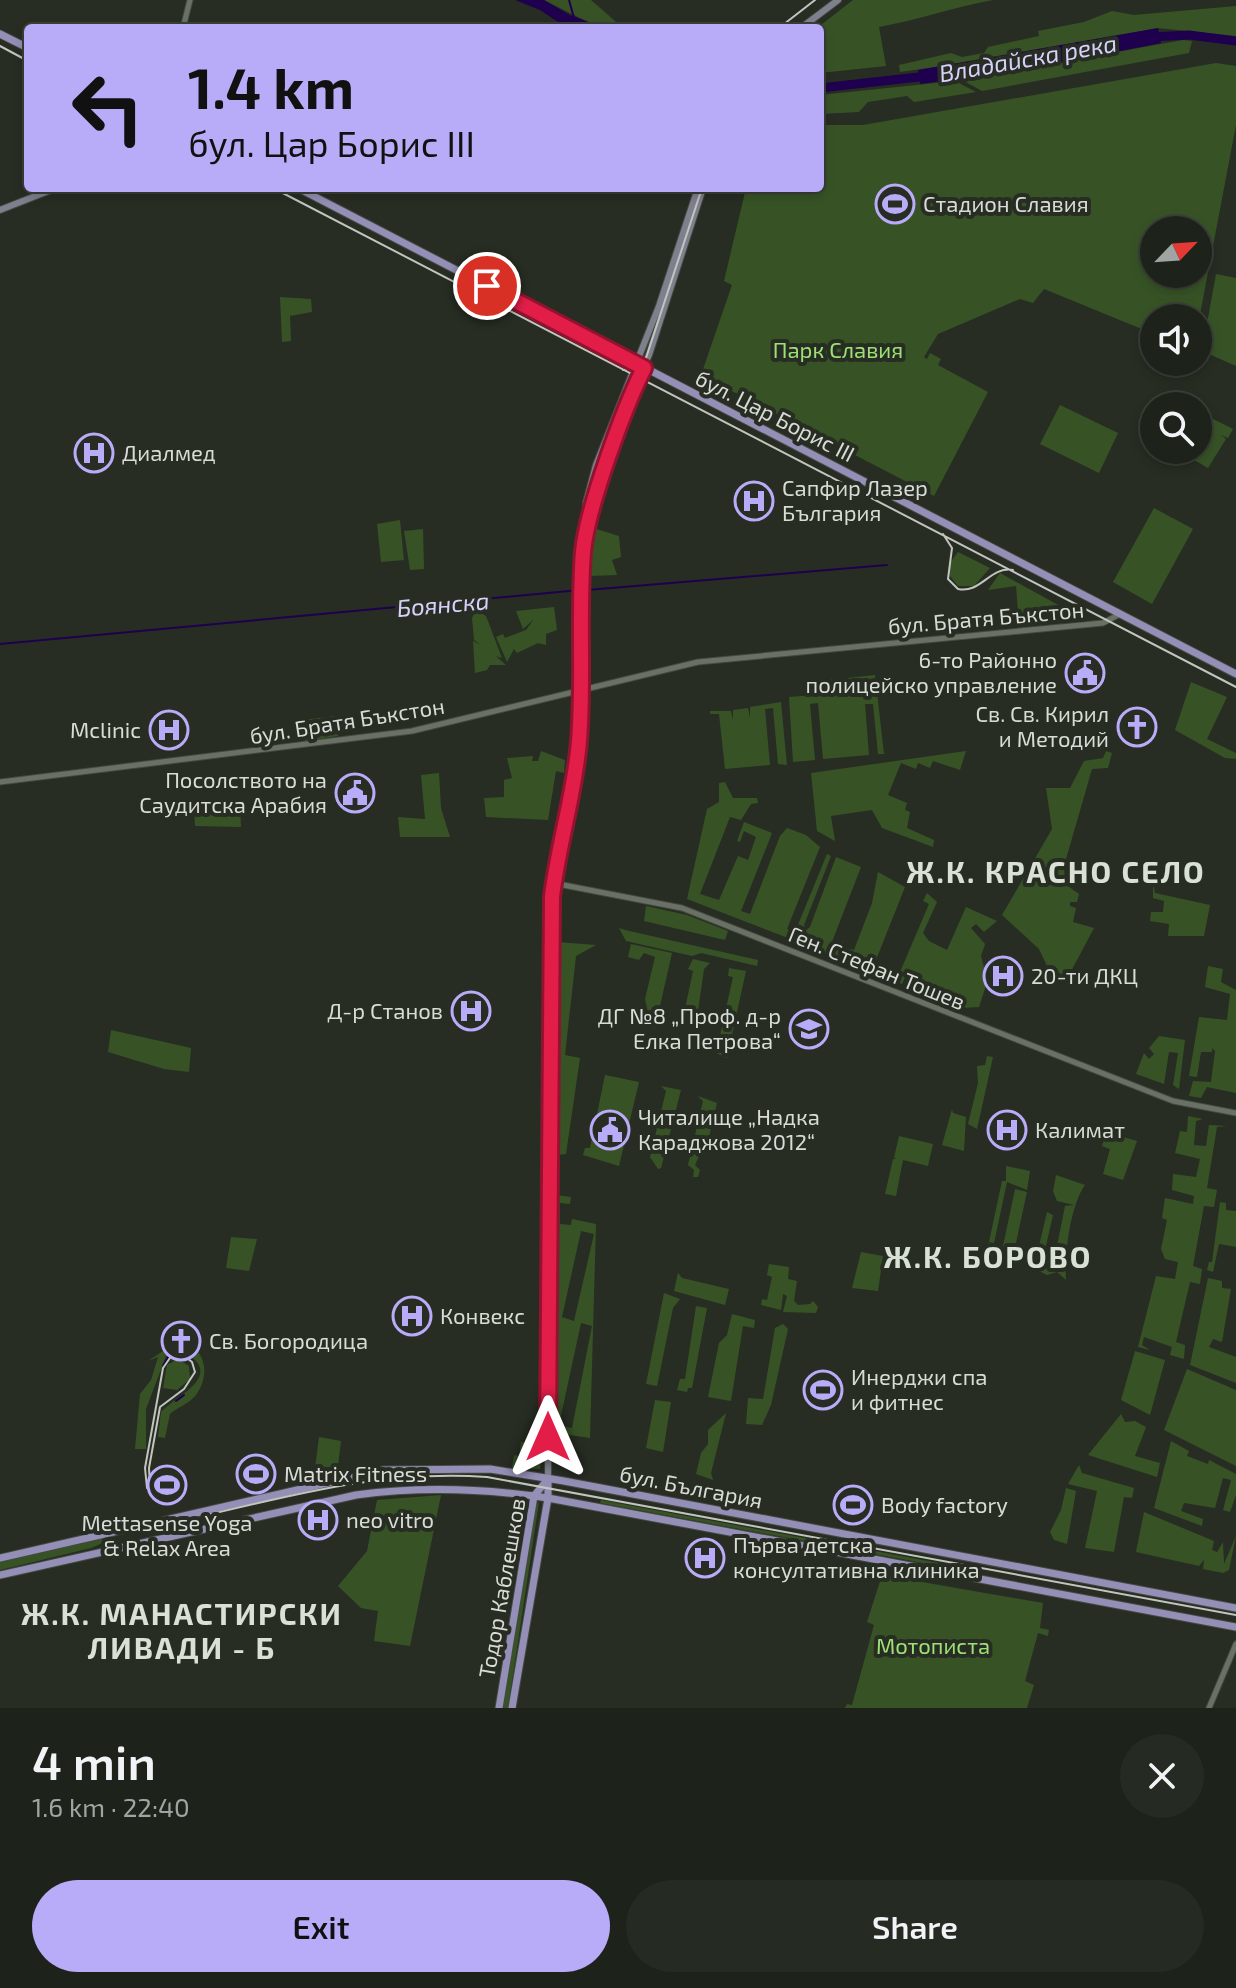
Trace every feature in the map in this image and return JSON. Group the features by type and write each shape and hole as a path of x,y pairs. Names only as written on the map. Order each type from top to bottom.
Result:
{"main road":[{"path":"806,24 838,0"},
{"path":"0,34 24,46"},
{"path":"0,210 46,192"},
{"name":"бул. Цар Борис III","path":"306,192 1236,674"},
{"path":"641,366 700,192"},
{"name":"Тодор Каблешков","path":"512,1708 548,1498 550,950 553,883 576,763 581,689 583,548 590,483 641,366"},
{"name":"Тодор Каблешков","path":"583,548 598,492 641,366"},
{"name":"бул. България","path":"0,1558 354,1475 448,1467 490,1469 548,1479 1236,1608"},
{"name":"Тодор Каблешков","path":"499,1708 534,1496 548,1479"},
{"name":"бул. България","path":"0,1575 356,1495 438,1487 548,1498 1236,1627"}],"street":[{"path":"184,24 190,0"},
{"name":"бул. Братя Бъкстон","path":"0,782 412,731 698,662 1103,623 1120,614"},
{"name":"Ген. Стефан Тошев","path":"553,883 682,908 1182,1104 1236,1113"},
{"path":"1209,1708 1236,1644"}],"green space":[{"path":"544,0 591,0 618,24 590,23"},
{"path":"853,0 993,0 879,27 886,66 824,73 822,24"},
{"path":"1236,6 1236,36 1158,28 1006,57 900,72 899,65 951,53 962,57 984,53 988,47 1039,36 1038,31 1084,22 1112,11 1134,15"},
{"path":"1183,40 1192,41 1189,53 982,91 962,80"},
{"name":"Парк Славия","path":"1216,63 1236,66 1236,125 1212,251 1212,216 1140,216 1140,288 1205,288 1202,304 1140,304 1140,328 1044,289 1033,303 1020,299 938,334 924,357 927,359 930,353 941,359 938,365 988,392 934,496 701,375 732,285 724,281 745,192 824,192 824,125 863,125"},
{"path":"955,81 976,92 914,102 907,96 868,102 859,112 824,114 824,95"},
{"path":"1216,274 1236,278 1236,366 1212,355 1211,304"},
{"path":"280,297 311,299 312,312 290,316 291,341 282,342"},
{"path":"1060,405 1118,433 1099,473 1040,444"},
{"path":"1212,418 1233,429 1228,438 1221,435 1226,439 1212,462"},
{"path":"1154,508 1193,529 1152,604 1113,582"},
{"path":"400,520 404,560 381,562 377,524"},
{"path":"593,528 619,536 621,557 612,560 617,575 590,576"},
{"path":"423,529 424,569 410,570 404,531"},
{"path":"958,552 990,568 974,586 958,586 950,576 950,563"},
{"path":"1000,573 1071,612 1070,621 1019,624 1016,586 988,590"},
{"path":"554,607 557,630 546,634 546,645 538,643 517,653 514,649 507,662 496,637 503,634 505,638 526,630 534,619 523,629 516,611"},
{"path":"476,610 486,616 502,658 496,656 506,665 490,665 487,670 475,673 473,641 481,645 474,640 472,618"},
{"path":"875,675 884,754 878,754 873,704 865,704 869,755 823,759 818,703 810,704 815,760 793,762 789,697 827,694 825,683 828,680"},
{"path":"1191,682 1227,697 1207,739 1236,753 1236,759 1225,758 1175,730"},
{"path":"781,702 787,765 778,764 773,708 765,709 770,765 725,769 719,714 710,714 710,711 731,711 733,720 733,710 748,708 750,718 750,707"},
{"path":"345,715 347,723 338,724 338,736 305,741 303,720"},
{"path":"541,751 565,760 564,773 556,771 548,820 486,817 484,798 504,797 504,780 512,778 507,758 533,756 532,761 538,761"},
{"path":"966,751 960,770 933,761 930,768 918,763 916,769 901,763 888,795 907,803 905,810 910,812 907,828 934,840 933,847 882,828 872,810 831,816 835,841 817,831 811,773"},
{"path":"1106,751 1112,753 1108,768 1092,769 1064,866 1065,884 1079,894 1077,902 1070,902 1070,906 1076,908 1073,922 1094,928 1068,977 1048,968 1039,949 1002,915 1052,829 1046,788 1070,788 1084,761 1103,758"},
{"path":"439,773 441,808 450,837 400,837 398,817 425,819 421,775"},
{"path":"725,782 733,798 757,798 758,803 751,804 741,820 730,817 700,894 719,900 738,856 748,860 756,837 744,831 740,842 737,841 744,822 772,833 741,911 750,914 780,836 787,828 806,835 820,847 787,929 795,932 827,854 831,856 804,925 806,930 810,927 836,857 861,867 830,947 839,950 843,940 844,948 854,950 872,903 878,872 905,887 874,965 843,952 881,970 879,973 687,899 707,809 719,802 719,783"},
{"path":"240,804 241,827 195,826 194,807"},
{"path":"1153,884 1155,893 1210,905 1204,936 1168,936 1169,924 1150,921 1151,912 1163,912 1164,901 1153,898"},
{"path":"927,893 937,902 923,933 929,941 947,950 966,907 997,921 984,932 976,924 971,928 985,944 981,956 984,967 991,970 979,1007 961,1008 924,991 926,983 907,973 902,984 893,980 897,971 900,972 929,904 923,901"},
{"path":"646,906 687,915 728,931 725,940 644,921"},
{"path":"619,928 758,960 757,966 626,941"},
{"path":"557,942 596,945 576,956 565,1055 580,1058 566,1154 557,1155"},
{"path":"631,944 672,953 655,1028 651,1026 645,999 655,957 644,953 639,960 628,957"},
{"path":"693,959 710,963 704,969 698,1011 683,1018 693,971 688,969"},
{"path":"1208,966 1223,969 1221,982 1236,990 1236,1093 1207,1087 1201,1098 1189,1096 1193,1081 1211,1082 1215,1051 1212,1048 1212,1052 1201,1052 1197,1077 1189,1076 1199,1017 1227,1020 1230,994 1205,987"},
{"path":"729,968 746,971 727,1058 710,1050 713,1039 719,1040 733,977 728,976"},
{"path":"111,1030 191,1048 189,1072 164,1069 108,1052"},
{"path":"1159,1036 1185,1040 1179,1089 1173,1085 1178,1053 1169,1052 1164,1084 1136,1074 1144,1053 1149,1059 1154,1054 1149,1048"},
{"path":"987,1056 993,1057 977,1129 968,1124 978,1083 977,1066 985,1065"},
{"path":"605,1075 639,1082 619,1166 583,1155 585,1148 590,1148"},
{"path":"661,1086 681,1090 661,1168 658,1169 650,1157 666,1091"},
{"path":"698,1096 717,1103 705,1154 700,1154 695,1165 700,1170 698,1177 693,1177 694,1170 688,1165 703,1101"},
{"path":"952,1109 953,1113 966,1117 964,1151 942,1145"},
{"path":"1188,1116 1203,1119 1196,1121 1194,1145 1206,1146 1209,1125 1227,1126 1217,1127 1207,1188 1217,1190 1214,1207 1204,1206 1193,1266 1202,1269 1200,1284 1190,1282 1176,1342 1185,1345 1184,1359 1170,1355 1172,1347 1144,1337 1142,1345 1150,1350 1138,1347 1156,1276 1175,1279 1178,1262 1165,1259 1161,1249 1167,1220 1162,1218 1165,1198 1193,1204 1194,1196 1172,1190 1173,1174 1196,1177 1200,1159 1175,1153 1180,1131 1187,1132"},
{"path":"1106,1132 1137,1141 1123,1180 1103,1174 1110,1149 1102,1146"},
{"path":"899,1136 933,1144 928,1166 903,1160 896,1196 885,1194 893,1159 897,1159 894,1158"},
{"path":"1006,1166 1030,1171 1027,1190 1007,1182 994,1243 989,1242 1002,1181 1006,1181"},
{"path":"1056,1175 1085,1185 1075,1205 1069,1231 1066,1280 1057,1272 1047,1275 1037,1270 1035,1263 1047,1212 1053,1215 1045,1250 1054,1261 1065,1206 1074,1205 1057,1201 1053,1191"},
{"path":"1015,1189 1027,1192 1012,1261 986,1255 988,1243 1003,1246"},
{"path":"556,1195 571,1197 570,1204 560,1203 560,1224 571,1225 572,1219 596,1224 590,1438 556,1433","holes":["581,1231 594,1234 574,1321 562,1317","581,1323 592,1326 572,1428 559,1425"]},
{"path":"1220,1202 1226,1203 1226,1210 1236,1211 1236,1247 1219,1244 1213,1272 1207,1270 1209,1262 1212,1262"},
{"path":"231,1237 257,1239 249,1271 226,1268"},
{"path":"861,1252 883,1256 878,1291 852,1288"},
{"path":"769,1264 789,1267 788,1279 797,1281 794,1301 798,1305 813,1301 818,1307 816,1313 783,1312 787,1296 783,1294 781,1310 761,1305 762,1299 767,1300 772,1277 767,1275"},
{"path":"678,1273 682,1278 729,1289 725,1305 674,1291"},
{"path":"1208,1278 1222,1281 1222,1288 1231,1289 1222,1342 1213,1339 1209,1347 1236,1357 1236,1383 1190,1365"},
{"path":"664,1293 680,1299 673,1308 657,1386 646,1384"},
{"path":"696,1306 707,1308 692,1388 688,1388 687,1392 677,1390 680,1379 685,1379"},
{"path":"732,1314 755,1320 754,1328 743,1326 731,1401 708,1397 719,1343 727,1335"},
{"path":"783,1324 788,1329 771,1405 762,1425 746,1424 748,1398 763,1399 775,1328"},
{"path":"178,1341 195,1348 200,1355 204,1370 201,1387 193,1398 170,1414 165,1438 158,1437 161,1412 194,1384 200,1368 182,1351 166,1356 146,1409 146,1449 135,1449 140,1394 151,1380 158,1357 148,1361"},
{"path":"1135,1351 1165,1360 1150,1415 1121,1400"},
{"path":"178,1359 189,1366 190,1379 177,1390 163,1388 167,1365"},
{"path":"1187,1369 1236,1390 1236,1466 1164,1430"},
{"path":"655,1400 671,1402 663,1452 646,1448"},
{"path":"726,1413 711,1473 713,1480 696,1474 701,1453 708,1444 708,1430"},
{"path":"1121,1414 1125,1422 1135,1421 1146,1427 1135,1456 1160,1463 1157,1477 1088,1455"},
{"path":"319,1437 341,1441 338,1466 315,1469"},
{"path":"1171,1441 1189,1451 1187,1456 1208,1464 1209,1460 1236,1474 1236,1495 1230,1512 1223,1510 1231,1480 1223,1478 1215,1508 1184,1503 1181,1511 1203,1519 1202,1526 1154,1508"},
{"path":"521,1442 543,1443 540,1469 512,1468 514,1455 519,1456"},
{"path":"1079,1465 1082,1473 1134,1488 1132,1498 1124,1497 1114,1552 1085,1548 1097,1491 1068,1484"},
{"path":"1066,1488 1076,1491 1067,1544 1054,1540 1050,1532 1061,1510"},
{"path":"441,1495 410,1646 374,1641 378,1611 361,1608 338,1586 367,1551 377,1500"},
{"path":"601,1500 955,1566 955,1569 600,1503"},
{"path":"539,1502 508,1708 503,1708 536,1505"},
{"path":"1144,1512 1214,1541 1212,1550 1217,1552 1223,1542 1224,1564 1236,1536 1229,1570 1223,1573 1203,1569 1204,1560 1199,1566 1136,1552"},
{"path":"100,1537 105,1542 91,1548 0,1570 0,1561"},
{"name":"Мотописта","path":"882,1575 1043,1603 1040,1628 1049,1630 1048,1636 1038,1633 1025,1681 1034,1685 1027,1708 845,1708 847,1704 852,1705 874,1625 867,1622"}],"water":[{"path":"515,0 544,0 594,24 561,24 540,10"},
{"path":"1158,28 1161,43 1020,71 920,84 918,70"}],"waterway":[{"path":"569,0 574,18"},
{"name":"Владайска река","path":"1151,37 1189,35 1236,41"},
{"name":"Владайска река","path":"824,88 928,76"},
{"name":"Боянска","path":"587,590 887,565"},
{"name":"Боянска","path":"0,644 580,590"},
{"path":"163,1366 169,1356 178,1352"},
{"path":"176,1401 184,1395"}],"tram line":[{"path":"784,24 815,0"},
{"path":"0,46 24,59"},
{"path":"281,192 1236,687"},
{"path":"623,370 636,367 646,358 701,192"},
{"path":"943,534 952,548 948,579 958,589 973,588 998,572 1013,570"},
{"path":"147,1488 145,1468 163,1368 172,1355 182,1354 192,1362 195,1372 184,1389 160,1407 149,1468 150,1486"},
{"path":"203,1516 379,1480 487,1477 1236,1615"}],"place":[{"name":"Стадион Славия","path":"895,204"},
{"name":"Диалмед","path":"94,453"},
{"name":"Сапфир Лазер България","path":"754,501"},
{"name":"6-то Районно полицейско управление","path":"1085,673"},
{"name":"Св. Св. Кирил и Методий","path":"1137,727"},
{"name":"Mclinic","path":"169,730"},
{"name":"Посолството на Саудитска Арабия","path":"355,793"},
{"name":"20-ти ДКЦ","path":"1003,976"},
{"name":"Д-р Станов","path":"471,1011"},
{"name":"ДГ №8 „Проф. д-р Елка Петрова“","path":"809,1029"},
{"name":"Читалище „Надка Караджова 2012“","path":"610,1130"},
{"name":"Калимат","path":"1007,1130"},
{"name":"Конвекс","path":"412,1316"},
{"name":"Св. Богородица","path":"181,1341"},
{"name":"Инерджи спа и фитнес","path":"823,1390"},
{"name":"Matrix Fitness","path":"256,1474"},
{"name":"Mettasense Yoga & Relax Area","path":"167,1485"},
{"name":"Body factory","path":"853,1505"},
{"name":"neo vitro","path":"318,1520"},
{"name":"Първа детска консултативна клиника","path":"705,1558"}],"district":[{"name":"Ж.К. КРАСНО СЕЛО","path":"1056,873"},
{"name":"Ж.К. БОРОВО","path":"988,1258"},
{"name":"Ж.К. МАНАСТИРСКИ ЛИВАДИ - Б","path":"182,1632"}],"route":[{"path":"487,286 644,368 633,389 598,492 583,548 579,744 560,831 552,897 548,1437"}]}
